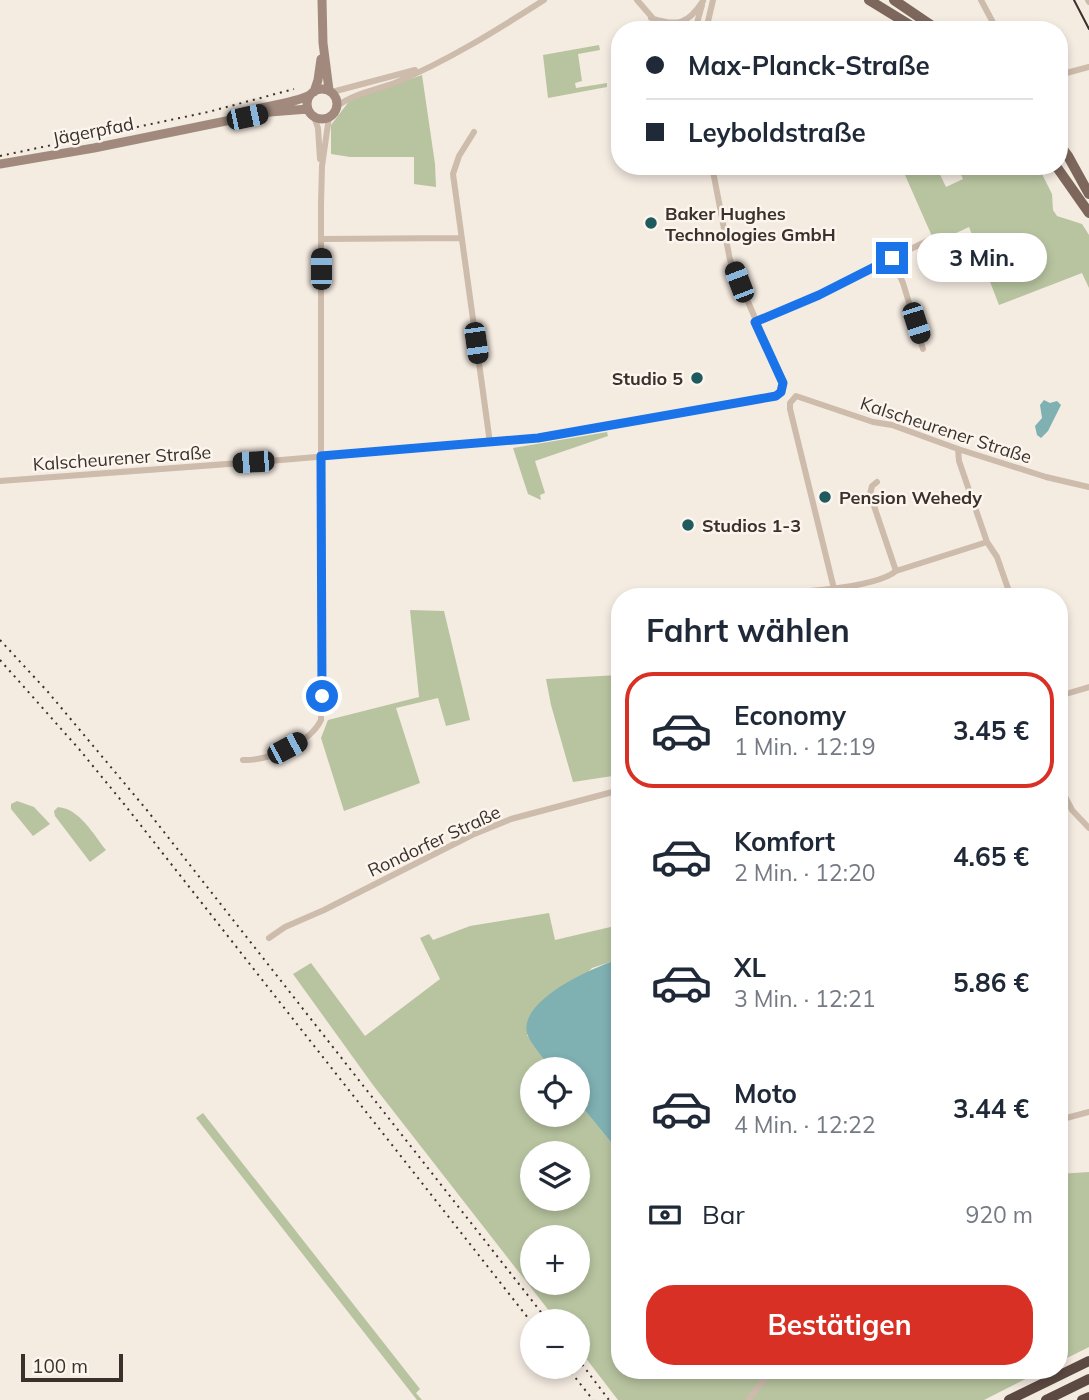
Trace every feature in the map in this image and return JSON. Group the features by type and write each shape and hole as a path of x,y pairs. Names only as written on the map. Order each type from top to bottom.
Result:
{"highway":[{"path":"1068,1371 1089,1361"},
{"path":"1009,1400 1052,1379"},
{"path":"1046,1400 1088,1379"},
{"path":"1056,1400 1088,1379"},
{"path":"1082,1400 1089,1397"}],"main road":[{"path":"322,0 323,43 331,91 337,106 329,117 324,119 311,113 312,93 318,80 323,43"},
{"path":"869,0 903,21"},
{"path":"894,0 925,21"},
{"path":"312,93 319,89 331,91"},
{"name":"Jägerpfad","path":"191,127 265,106 302,100 312,93"},
{"name":"Jägerpfad","path":"0,164 270,112 311,113"},
{"path":"1068,158 1089,194"},
{"path":"1062,175 1089,214"}],"street":[{"path":"337,106 346,100 398,82 476,43 544,0"},
{"path":"637,0 654,21"},
{"path":"684,21 693,15 703,0"},
{"path":"697,21 703,0"},
{"path":"708,21 713,0"},
{"path":"981,0 992,21"},
{"path":"651,18 661,21"},
{"path":"1068,72 1089,66"},
{"path":"331,91 427,67"},
{"path":"311,113 318,128 318,152 322,166"},
{"path":"243,761 268,758 307,738 321,720 321,239 322,166 329,117"},
{"path":"474,132 458,156 453,174 490,443"},
{"path":"714,175 727,251 755,322 819,295 929,240"},
{"path":"321,239 461,239"},
{"path":"892,258 903,283 923,349"},
{"name":"Kalscheurener Straße","path":"0,481 538,438 772,397 780,394 783,387 755,322"},
{"name":"Kalscheurener Straße","path":"835,588 790,410 790,403 796,396 873,422 903,428 1046,477 1089,487"},
{"path":"958,449 959,461 987,542 998,557 1008,588"},
{"path":"877,482 872,486 870,494 896,571"},
{"path":"851,588 987,542"},
{"path":"1068,693 1089,687"},
{"name":"Rondorfer Straße","path":"269,938 472,835 511,819 611,792"},
{"path":"1068,802 1089,828"},
{"path":"1068,1118 1089,1112"},
{"path":"748,1400 765,1379"}],"green space":[{"path":"599,45 600,50 578,54 582,81 575,83 576,88 607,83 607,87 548,98 543,55"},
{"path":"422,75 436,187 414,184 414,157 350,157 331,154 331,125 350,100"},
{"path":"905,175 940,175 946,187 963,179 961,175 1042,175 1052,194 1053,210 1057,216 1082,224 1089,235 1089,288 1082,273 999,305 969,227 935,243"},
{"path":"607,432 608,436 535,461 545,493 540,495 541,500 528,494 513,448"},
{"path":"410,610 444,611 470,720 446,726 438,698 396,708 420,783 344,811 321,738 328,720 419,697"},
{"path":"611,675 611,776 573,782 546,679"},
{"path":"17,801 34,807 50,824 33,836 11,809 11,804"},
{"path":"58,807 79,817 106,850 90,862 55,816 54,811"},
{"path":"549,913 555,940 611,927 611,962 592,968 527,1035 543,1057 520,1057 520,1127 590,1127 590,1117 611,1142 611,1379 762,1379 745,1400 618,1400 590,1364 590,1309 548,1309 537,1295 590,1295 590,1225 520,1225 520,1274 373,1085 293,974 311,963 365,1036 440,979 420,938 429,934 433,940 470,926"},
{"path":"203,1113 420,1389 416,1393 422,1400 417,1400 196,1118"},
{"path":"1089,1172 1089,1347 1068,1358 1068,1173"},
{"path":"767,1379 1025,1379 984,1400 750,1400"}],"water":[{"path":"1044,400 1050,403 1057,401 1061,405 1048,431 1041,438 1037,435 1035,426 1042,418 1040,405"},
{"path":"611,962 611,1142 590,1117 590,1057 543,1057 527,1033 528,1020 535,1008 546,997 577,977"}],"tram line":[{"path":"1074,0 1089,29"}],"railway":[{"path":"0,156 208,112 294,89"},
{"path":"0,640 48,692 146,809 539,1309"},
{"path":"0,660 124,804 521,1309"},
{"path":"590,1375 609,1400"},
{"path":"576,1379 593,1400"}],"place":[{"name":"Baker Hughes Technologies GmbH","path":"651,223"},
{"name":"Studio 5","path":"697,378"},
{"name":"Pension Wehedy","path":"825,497"},
{"name":"Studios 1-3","path":"688,525"}],"route":[{"path":"322,696 321,456 538,438 776,396 780,394 783,383 755,322 819,295 892,258"}]}
